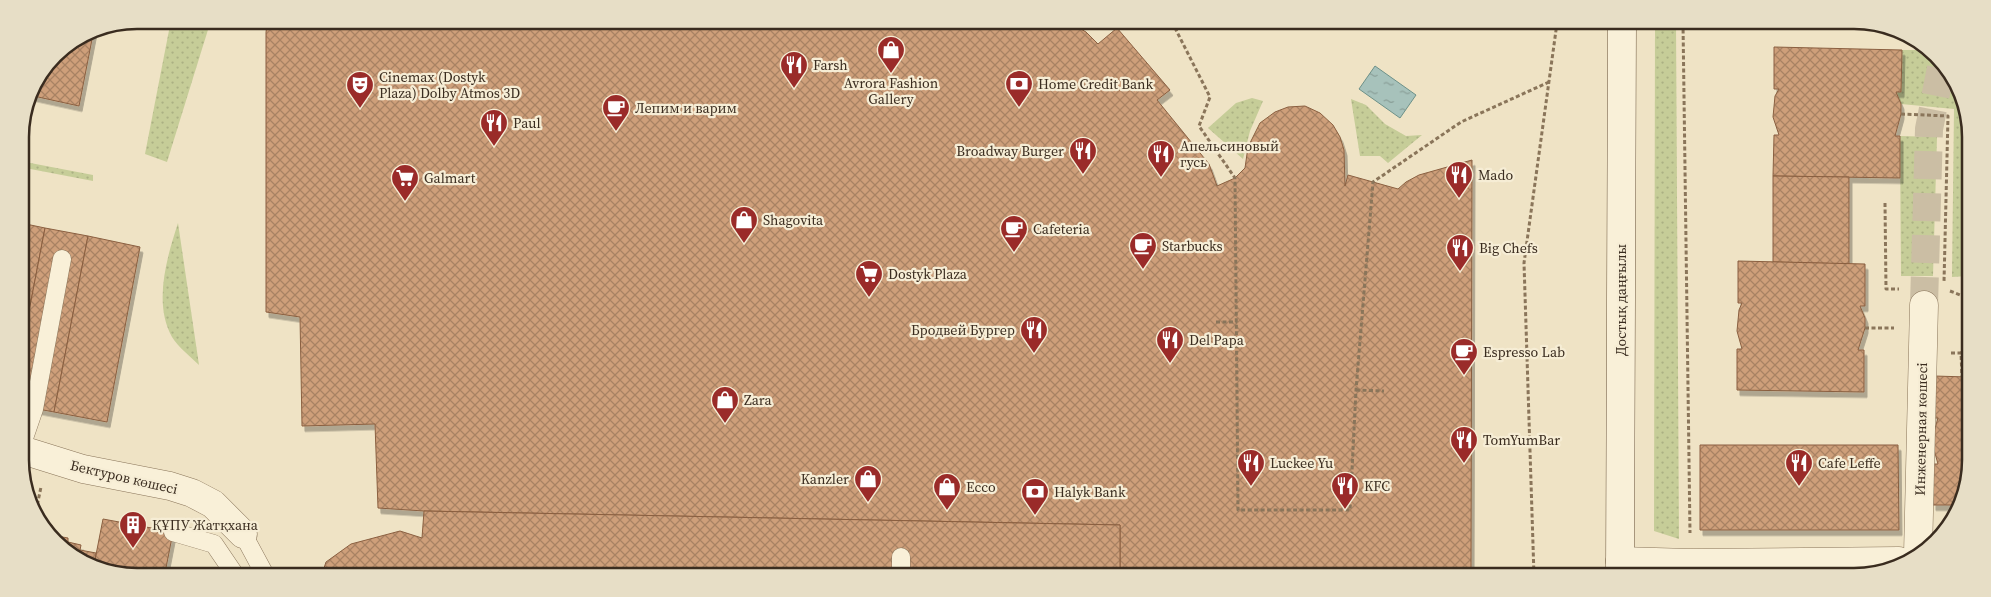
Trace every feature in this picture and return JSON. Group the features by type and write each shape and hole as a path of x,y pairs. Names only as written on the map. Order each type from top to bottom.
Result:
{"street":[{"name":"Достық даңғылы","path":"1620,568 1622,29"},
{"name":"Инженерная көшесі","path":"1915,297 1918,547"},
{"name":"Бектуров көшесі","path":"29,436 83,470 170,486 192,493 213,504 242,534"},
{"path":"1634,568 1690,564 1893,561"}],"lane":[{"path":"29,421 34,409 62,259"},
{"path":"173,532 214,544 230,568"},
{"path":"242,534 261,568"},
{"path":"900,568 901,557"}],"path":[{"path":"1176,29 1210,97 1199,126 1235,178 1238,510 1350,510 1356,390 1373,182 1462,122 1549,82"},
{"path":"1534,568 1524,263 1557,29"},
{"path":"1683,29 1690,564"},
{"path":"1901,114 1948,116 1944,289 1962,296"},
{"path":"1885,203 1886,289 1915,297"},
{"path":"1216,322 1236,322"},
{"path":"1942,353 1961,353 1962,377"},
{"path":"1356,390 1384,392"}],"green space":[{"path":"169,29 208,29 167,162 145,154"},
{"path":"1655,29 1676,29 1679,539 1654,531"},
{"path":"1902,50 1918,50 1931,60 1940,71 1954,95 1959,109 1962,130 1962,276 1952,277 1954,109 1901,104 1896,92 1901,91"},
{"path":"1252,98 1263,101 1250,131 1243,159 1208,128 1236,103"},
{"path":"1351,99 1366,105 1385,124 1406,136 1422,135 1388,163 1380,156 1360,156"},
{"path":"1900,136 1937,137 1933,276 1901,276"},
{"path":"29,163 93,175 93,181 29,169"},
{"path":"178,223 199,365 172,337 166,324 163,310 166,265"}],"water":[{"path":"1375,66 1416,95 1400,118 1359,89"}],"building":[{"name":"Dostyk Plaza","path":"266,29 1081,29 1098,44 1118,29 1170,90 1157,100 1209,164 1217,186 1235,178 1245,168 1248,147 1260,123 1275,112 1288,107 1305,106 1320,113 1333,125 1340,137 1344,150 1345,186 1348,175 1398,189 1419,175 1472,160 1471,568 1120,568 1120,525 424,511 378,508 375,424 302,426 300,317 266,312"},
{"path":"92,39 79,106 36,97 43,83 60,60"},
{"path":"1774,47 1902,50 1901,92 1896,92 1901,104 1901,114 1895,136 1900,136 1900,178 1773,176 1774,135 1779,135 1773,117 1775,96 1779,89 1774,89"},
{"path":"1773,176 1849,177 1849,264 1773,262"},
{"path":"29,225 45,228 29,311"},
{"path":"45,228 88,236 54,412 29,407 29,311"},
{"path":"88,236 140,247 107,422 54,412"},
{"path":"1738,261 1865,264 1865,306 1860,306 1865,318 1865,328 1858,350 1864,350 1864,392 1737,390 1737,349 1742,349 1737,331 1739,310 1742,303 1738,303"},
{"path":"1934,376 1962,377 1961,474 1959,488 1952,505 1933,505 1933,464 1938,464 1933,446 1933,435 1938,418 1934,418"},
{"name":"Cafe Leffe","path":"1700,445 1898,445 1899,530 1700,530"},
{"path":"424,511 1120,525 1120,568 324,568 326,562 351,544 400,531 422,538"},
{"name":"ҚҰПУ Жатқхана","path":"103,519 173,532 166,568 123,567 95,560"},
{"path":"62,537 68,538 68,542 81,545 80,550 96,553 95,560 71,546"}],"tunnel":[{"path":"1924,305 1929,129 1940,71"}],"place":[{"name":"Avrora Fashion Gallery","path":"891,74"},
{"name":"Farsh","path":"794,89"},
{"name":"Home Credit Bank","path":"1019,108"},
{"name":"Cinemax (Dostyk Plaza) Dolby Atmos 3D","path":"360,109"},
{"name":"Лепим и варим","path":"616,132"},
{"name":"Paul","path":"494,147"},
{"name":"Broadway Burger","path":"1083,175"},
{"name":"Апельсиновый гусь","path":"1161,178"},
{"name":"Mado","path":"1459,199"},
{"name":"Galmart","path":"405,202"},
{"name":"Shagovita","path":"744,244"},
{"name":"Cafeteria","path":"1014,253"},
{"name":"Starbucks","path":"1143,270"},
{"name":"Big Chefs","path":"1460,272"},
{"name":"Dostyk Plaza","path":"869,298"},
{"name":"Бродвей Бургер","path":"1034,354"},
{"name":"Del Papa","path":"1170,364"},
{"name":"Espresso Lab","path":"1464,376"},
{"name":"Zara","path":"725,424"},
{"name":"TomYumBar","path":"1464,464"},
{"name":"Luckee Yu","path":"1251,487"},
{"name":"Cafe Leffe","path":"1799,487"},
{"name":"Kanzler","path":"868,503"},
{"name":"KFC","path":"1345,510"},
{"name":"Ecco","path":"947,511"},
{"name":"Halyk Bank","path":"1035,516"},
{"name":"ҚҰПУ Жатқхана","path":"133,549"}]}
